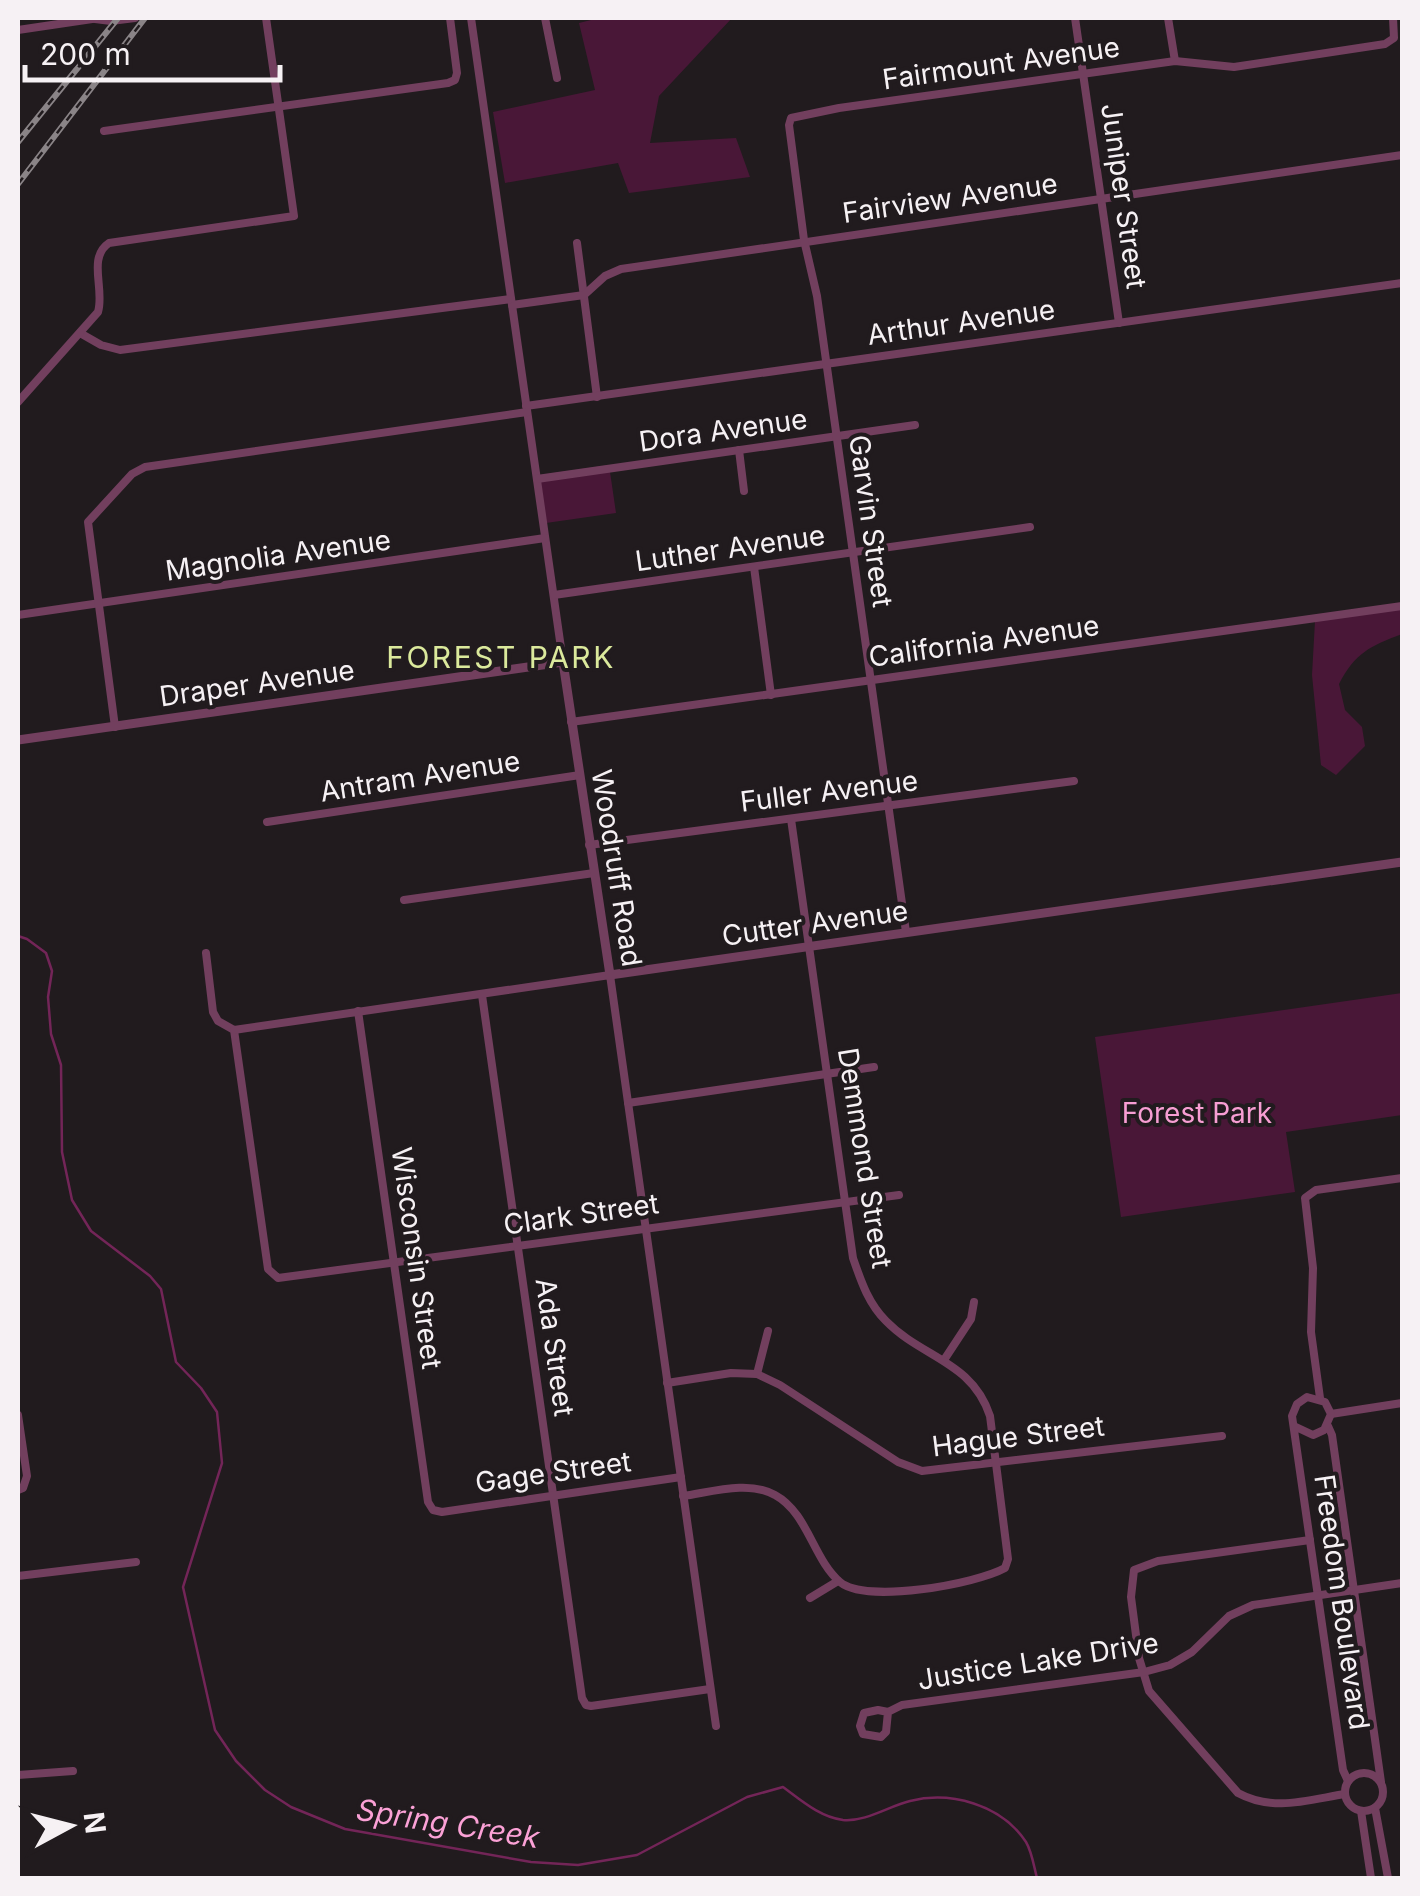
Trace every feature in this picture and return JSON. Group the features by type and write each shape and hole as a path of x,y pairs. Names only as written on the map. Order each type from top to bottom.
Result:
{"street":[{"path":"18,30 96,18 134,18"},
{"path":"18,402 98,312 102,299 97,258 100,249 109,243 294,216 266,18"},
{"path":"104,132 455,80 450,18"},
{"name":"Woodruff Road","path":"471,18 716,1726"},
{"path":"545,18 557,78"},
{"name":"Juniper Street","path":"1075,18 1120,322"},
{"path":"1168,18 1175,62"},
{"name":"Fairmount Avenue","path":"791,118 838,108 1175,62 1234,68 1385,44 1394,38 1393,18"},
{"name":"Garvin Street","path":"791,118 804,240 827,363 906,932"},
{"name":"Fairview Avenue","path":"80,332 101,346 120,350 584,295 605,276 622,269 1402,155"},
{"path":"576,243 598,397"},
{"name":"Arthur Avenue","path":"96,604 88,522 132,474 146,467 827,363 1402,283"},
{"name":"Dora Avenue","path":"537,479 915,425"},
{"path":"739,450 744,491"},
{"name":"Luther Avenue","path":"554,595 1030,527"},
{"name":"Magnolia Avenue","path":"18,614 545,538"},
{"path":"754,567 770,695"},
{"path":"96,604 115,726"},
{"name":"California Avenue","path":"571,722 1402,606"},
{"name":"Draper Avenue","path":"18,740 563,662"},
{"name":"Antram Avenue","path":"267,822 580,775"},
{"name":"Fuller Avenue","path":"590,845 1074,781"},
{"name":"Demmond Street","path":"791,819 853,1258 866,1295 886,1321 969,1378 983,1396 1008,1543 1005,1568 978,1580 872,1593 852,1590 838,1581"},
{"name":"Cutter Avenue","path":"234,1030 1402,862"},
{"path":"404,900 594,873"},
{"path":"206,953 213,1012 218,1021 234,1030"},
{"name":"Ada Street","path":"482,995 582,1698 586,1705 710,1689"},
{"name":"Wisconsin Street","path":"358,1011 428,1502 433,1510"},
{"name":"Clark Street","path":"234,1030 268,1269 278,1278 899,1195"},
{"path":"628,1103 874,1067"},
{"path":"1320,1398 1308,1397 1297,1404 1292,1416 1296,1428 1313,1435 1328,1426 1331,1414 1320,1398 1311,1332 1313,1268 1305,1198 1316,1190 1402,1178"},
{"path":"944,1360 971,1318 974,1302"},
{"path":"668,1383 731,1373 757,1374 768,1332"},
{"name":"Hague Street","path":"757,1374 922,1471 1222,1436"},
{"path":"1331,1414 1402,1404"},
{"path":"18,1415 27,1476 20,1489"},
{"name":"Freedom Boulevard","path":"1328,1426 1356,1590 1381,1782"},
{"name":"Freedom Boulevard","path":"1296,1428 1343,1770 1348,1782"},
{"name":"Gage Street","path":"433,1510 442,1512 680,1476"},
{"path":"683,1496 738,1488 776,1495 793,1510 838,1581 810,1598"},
{"path":"1310,1540 1158,1561 1134,1570 1131,1597 1149,1691 1238,1793 1255,1802 1274,1805 1345,1794"},
{"path":"18,1576 136,1562"},
{"name":"Justice Lake Drive","path":"888,1712 902,1704 1144,1672 1169,1665 1192,1652 1229,1616 1253,1606 1402,1583"},
{"path":"18,1775 73,1770"},
{"path":"1375,1808 1361,1811 1350,1805 1345,1794 1348,1782 1365,1773 1381,1782 1384,1794 1375,1808 1388,1878"},
{"path":"1361,1811 1371,1878"}],"green space":[{"path":"599,18 732,18 659,96 650,143 736,138 750,177 629,193 618,163 505,183 493,112 595,90 579,23"},
{"path":"609,465 616,513 546,523 540,475"},
{"path":"1402,609 1402,634 1365,652 1339,684 1345,710 1362,727 1365,746 1336,775 1321,765 1312,675 1315,621"},
{"name":"Forest Park","path":"1402,993 1402,1115 1286,1132 1295,1192 1121,1217 1095,1037"}],"waterway":[{"name":"Spring Creek","path":"18,936 46,953 52,971 48,997 51,1034 61,1065 62,1152 72,1200 91,1231 161,1289 176,1362 217,1412 222,1463 183,1587 215,1730 236,1761 265,1790 291,1807 345,1829 531,1862 578,1865 637,1855 747,1797 783,1787 819,1812 843,1820 869,1816 910,1801 941,1798 974,1804 1003,1818 1028,1846 1037,1878"}],"railway":[{"path":"18,142 118,18"},
{"path":"18,184 145,18"}],"district":[{"name":"FOREST PARK","path":"501,657"}]}
